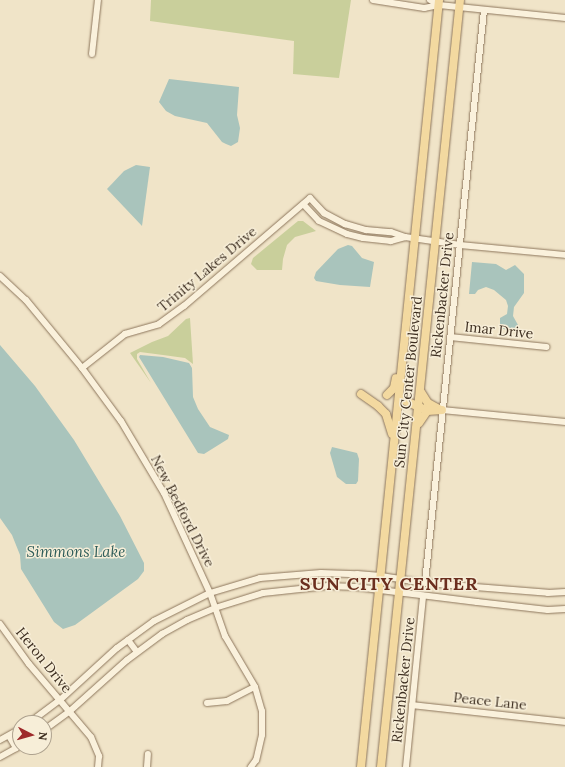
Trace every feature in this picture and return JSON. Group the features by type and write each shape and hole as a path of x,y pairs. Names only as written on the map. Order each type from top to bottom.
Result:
{"main road":[{"name":"Sun City Center Boulevard","path":"361,767 439,2"},
{"name":"Sun City Center Boulevard","path":"381,767 399,578 417,429 460,4"},
{"path":"387,395 392,391 396,383 401,337 407,318"},
{"path":"420,391 428,403 442,410"},
{"path":"361,394 386,414 391,426 394,448"},
{"path":"399,398 419,408 442,410"},
{"path":"417,429 424,413 432,410"}],"street":[{"path":"92,54 98,0"},
{"path":"373,0 424,8 439,2"},
{"path":"430,0 460,4 484,10 565,18"},
{"name":"Rickenbacker Drive","path":"425,583 484,10"},
{"name":"Trinity Lakes Drive","path":"82,368 125,334 159,324 184,306 310,198 324,213 345,224 366,230 392,232 405,237 460,245 565,255"},
{"name":"Trinity Lakes Drive","path":"302,204 319,221 347,234 391,241 405,237"},
{"name":"New Bedford Drive","path":"0,276 26,300 82,368 121,421 164,493 210,593 226,636 255,687 262,711 262,735 256,760 250,767"},
{"name":"Imar Drive","path":"450,337 546,347"},
{"path":"442,410 565,422"},
{"path":"40,715 60,700 128,640 154,621 210,593 260,578 294,574 321,573 381,576 425,583 548,593 565,592"},
{"path":"52,724 70,711 137,652 162,634 187,620 215,608 263,593 344,586 542,609 565,609"},
{"name":"Rickenbacker Drive","path":"407,767 423,596"},
{"name":"Heron Drive","path":"0,624 29,664 70,711 91,738 99,756 98,767"},
{"path":"128,640 137,652"},
{"path":"207,703 227,701 255,687"},
{"name":"Peace Lane","path":"412,705 565,722"},
{"path":"0,740 12,734"},
{"path":"9,736 12,740"},
{"path":"0,757 12,750"},
{"path":"146,767 148,754"}],"green space":[{"path":"151,0 351,0 339,78 293,74 294,41 150,21"},
{"path":"298,221 303,221 316,231 295,237 287,245 282,270 257,270 251,264 253,258"},
{"path":"190,318 193,364 185,358 140,352 137,354 137,359 151,383 130,353 168,336 186,319"}],"water":[{"path":"169,79 239,87 237,115 240,128 238,142 231,146 226,144 222,142 207,123 175,116 166,111 159,102"},
{"path":"136,165 150,167 142,226 107,189 124,171"},
{"path":"348,245 352,246 362,258 374,262 370,287 340,285 316,281 314,278 316,272 338,249"},
{"path":"472,262 496,264 506,270 515,265 524,274 524,293 514,307 513,316 518,325 515,332 500,328 500,318 507,314 508,306 506,300 494,290 486,287 478,290 475,294 469,294"},
{"name":"Simmons Lake","path":"0,345 35,386 74,440 120,516 144,563 144,571 138,579 75,625 63,629 54,622 21,569 20,555 12,535 0,518"},
{"path":"140,355 163,357 189,363 192,368 193,397 198,409 210,427 229,435 228,439 204,454 198,453 139,357"},
{"path":"332,447 357,453 359,459 358,481 356,484 346,484 337,477 330,453"}],"district":[{"name":"SUN CITY CENTER","path":"389,584"}]}
